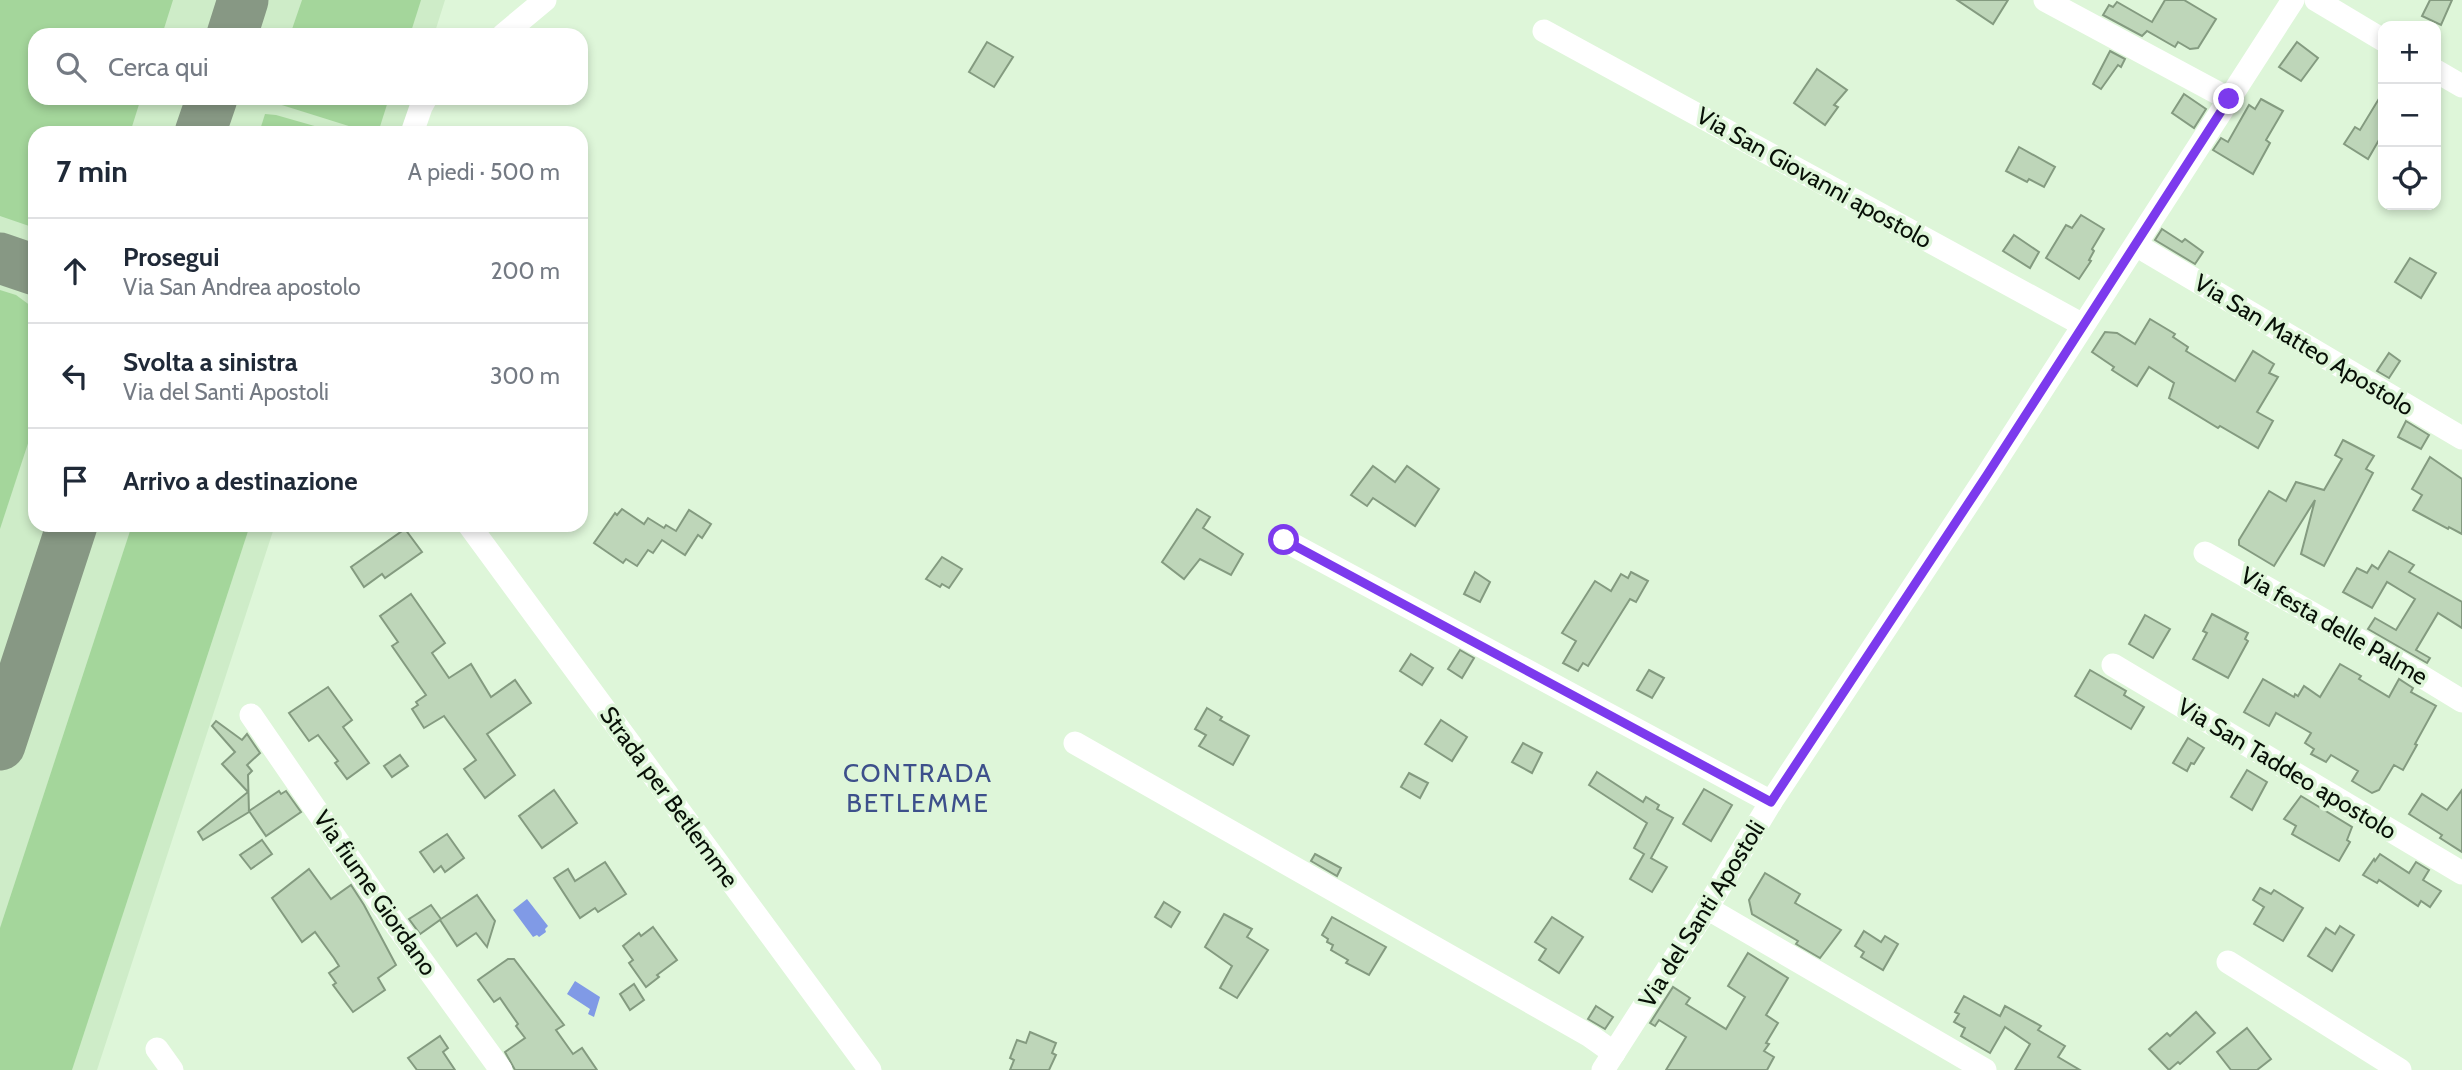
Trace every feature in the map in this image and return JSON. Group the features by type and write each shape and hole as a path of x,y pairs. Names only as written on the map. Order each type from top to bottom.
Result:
{"street":[{"path":"511,28 545,0"},
{"path":"2045,0 2229,99"},
{"name":"Via del Santi Apostoli","path":"1075,743 1590,1036 1608,1062 1771,802 2293,0"},
{"path":"2316,0 2378,37"},
{"name":"Via San Giovanni apostolo","path":"1544,31 2083,326"},
{"path":"2441,74 2462,86"},
{"path":"414,126 422,105"},
{"name":"Via San Matteo Apostolo","path":"2146,251 2462,438"},
{"name":"Strada per Betlemme","path":"474,532 870,1070"},
{"path":"1284,540 1771,802"},
{"name":"Via festa delle Palme","path":"2205,553 2462,701"},
{"name":"Via San Taddeo apostolo","path":"2113,665 2462,873"},
{"name":"Via fiume Giordano","path":"251,715 378,900 500,1070"},
{"path":"1707,908 1985,1070"},
{"path":"2228,962 2400,1070"},
{"path":"157,1049 172,1070"}],"shaded area":[{"path":"0,0 445,0 436,28 28,28 28,105 412,105 404,126 28,126 28,532 273,532 97,1070 0,1070"}],"green space":[{"path":"0,0 173,0 164,28 28,28 28,105 139,105 132,126 28,126 28,226 0,216"},
{"path":"302,0 421,0 412,28 292,28"},
{"path":"282,105 387,105 380,126 349,126"},
{"path":"265,114 314,126 261,126"},
{"path":"0,290 16,295 28,304 28,443 0,529"},
{"path":"130,532 248,532 72,1070 0,1070 0,928"}],"water":[{"path":"527,899 548,926 546,932 539,937 533,937 513,910"},
{"path":"575,981 600,997 594,1017 588,1014 590,1009 567,994"}],"building":[{"path":"1957,0 2008,0 1993,24"},
{"path":"2165,0 2184,0 2216,19 2198,48 2190,49 2178,42 2175,47 2147,31 2142,36 2103,15 2109,5 2113,7 2117,2 2152,22"},
{"path":"2430,0 2452,0 2441,25 2441,21 2433,21 2422,16"},
{"path":"987,42 1013,57 994,87 969,72"},
{"path":"2297,42 2318,58 2301,81 2279,67"},
{"path":"2110,51 2125,59 2101,89 2093,84"},
{"path":"1817,69 1847,90 1834,105 1838,107 1825,125 1794,103"},
{"path":"2184,94 2206,109 2194,128 2172,113"},
{"path":"2261,99 2283,111 2266,140 2270,143 2253,174 2213,150 2221,138 2228,142 2249,105 2255,109"},
{"path":"2378,100 2378,142 2368,159 2344,144 2355,127 2360,130"},
{"path":"2019,147 2055,167 2044,187 2006,171"},
{"path":"2081,215 2104,229 2092,249 2094,251 2089,260 2091,261 2079,279 2046,258 2066,225 2072,228"},
{"path":"2162,229 2182,242 2185,239 2203,252 2195,264 2155,240"},
{"path":"2014,235 2039,252 2030,268 2003,251"},
{"path":"2410,258 2436,273 2421,298 2395,282"},
{"path":"2150,319 2175,334 2173,337 2188,347 2186,351 2235,381 2253,351 2274,364 2269,373 2278,377 2257,412 2273,421 2258,448 2220,426 2218,428 2169,398 2174,383 2149,367 2137,386 2112,370 2114,367 2092,352 2105,332 2117,333 2135,344"},
{"path":"2389,353 2400,361 2389,378 2377,371"},
{"path":"2406,421 2429,435 2421,449 2398,437"},
{"path":"2343,440 2374,456 2366,469 2373,473 2324,566 2301,554 2315,500 2274,566 2239,545 2239,540 2269,491 2286,501 2296,482 2324,490 2342,459 2335,455"},
{"path":"2430,457 2462,479 2462,534 2413,510 2422,495 2412,489"},
{"path":"1373,466 1395,482 1407,466 1439,489 1415,526 1373,498 1367,506 1351,495"},
{"path":"622,509 644,524 648,518 664,528 666,525 676,531 689,510 711,524 702,538 698,535 685,555 662,540 653,553 648,550 637,566 626,559 623,563 594,543 615,513 617,515"},
{"path":"1197,509 1210,517 1203,528 1243,554 1231,575 1200,559 1184,579 1162,562"},
{"path":"401,532 407,532 422,552 385,578 382,574 364,587 351,567"},
{"path":"2389,551 2414,565 2409,572 2462,602 2462,628 2438,613 2416,650 2430,658 2427,663 2368,629 2375,618 2396,630 2415,599 2387,582 2372,608 2343,592 2357,568 2367,573 2372,565 2378,569"},
{"path":"942,557 962,569 949,588 942,584 940,587 926,579"},
{"path":"1475,572 1490,582 1480,602 1464,594"},
{"path":"1631,572 1648,581 1636,602 1630,599 1588,666 1583,663 1578,671 1563,663 1576,641 1562,633 1595,581 1611,591 1621,574 1628,578"},
{"path":"411,594 445,643 432,653 449,678 471,664 491,697 515,680 531,703 487,734 515,775 485,798 464,769 476,760 444,716 424,728 412,709 418,705 416,702 426,695 392,646 398,642 380,616"},
{"path":"2212,614 2248,633 2245,639 2248,641 2228,678 2193,659 2207,633 2203,631"},
{"path":"2145,615 2170,629 2153,658 2129,644"},
{"path":"1460,650 1474,658 1462,678 1448,669"},
{"path":"1411,654 1433,668 1422,685 1400,671"},
{"path":"2340,664 2389,697 2399,679 2413,688 2411,692 2436,706 2403,770 2394,765 2379,790 2372,793 2352,781 2358,771 2331,755 2326,762 2311,754 2314,749 2305,743 2311,733 2276,713 2269,726 2244,712 2263,679 2294,697 2295,694 2298,696 2304,686 2320,697"},
{"path":"1649,670 1664,678 1652,698 1637,690"},
{"path":"2090,670 2126,691 2124,695 2144,707 2131,729 2075,696"},
{"path":"328,687 352,720 343,727 369,763 347,779 335,763 338,761 318,735 309,741 289,713"},
{"path":"1207,708 1222,717 1220,720 1249,736 1233,765 1199,746 1206,735 1195,729"},
{"path":"1441,720 1467,737 1452,761 1425,744"},
{"path":"216,721 242,740 247,734 260,753 247,765 252,771 248,775 249,812 203,840 198,832 248,792 222,764 235,752 212,726"},
{"path":"2188,738 2204,748 2187,771 2173,763"},
{"path":"1523,743 1542,753 1532,773 1512,762"},
{"path":"400,755 408,766 392,777 384,766"},
{"path":"2247,770 2267,782 2252,810 2231,797"},
{"path":"1597,772 1643,802 1646,797 1659,805 1657,809 1673,818 1651,858 1667,867 1652,892 1630,879 1644,854 1634,848 1647,823 1589,785"},
{"path":"1409,773 1428,783 1420,798 1401,787"},
{"path":"1704,789 1732,805 1711,841 1683,824"},
{"path":"554,790 577,823 542,848 519,816"},
{"path":"2462,790 2462,852 2440,838 2442,835 2409,814 2422,794 2447,810"},
{"path":"279,791 281,794 286,791 301,812 266,836 249,811"},
{"path":"2301,796 2352,827 2347,840 2350,842 2339,861 2292,834 2296,826 2284,819"},
{"path":"447,834 464,858 445,872 441,866 434,872 420,852"},
{"path":"262,840 272,854 251,869 240,855"},
{"path":"1315,854 1341,868 1337,876 1311,861"},
{"path":"2380,854 2409,873 2416,862 2429,870 2423,880 2441,891 2430,907 2421,901 2418,906 2379,880 2377,883 2363,875"},
{"path":"605,862 626,894 598,912 595,908 580,918 554,878 568,869 575,881"},
{"path":"309,869 331,899 351,885 396,965 378,978 385,990 353,1012 333,985 336,983 329,973 339,966 334,958 315,932 302,942 272,898"},
{"path":"1765,873 1800,894 1795,903 1841,930 1820,958 1796,944 1798,941 1752,914 1749,900"},
{"path":"2260,888 2271,894 2274,890 2303,908 2283,941 2254,924 2264,907 2253,900"},
{"path":"477,895 495,921 487,947 476,933 457,946 440,920 420,934 409,919 431,905 441,919"},
{"path":"1164,902 1180,912 1171,927 1155,917"},
{"path":"1224,914 1252,929 1247,937 1268,950 1237,998 1220,988 1232,966 1205,947"},
{"path":"1332,917 1386,947 1369,975 1346,963 1348,960 1331,950 1333,945 1322,935"},
{"path":"1552,917 1583,937 1559,973 1539,960 1546,949 1535,942"},
{"path":"2340,926 2354,935 2332,971 2308,956 2326,928 2335,934"},
{"path":"653,927 677,960 646,987 629,963 633,960 623,946 639,933 641,936"},
{"path":"1864,931 1881,942 1885,936 1898,944 1883,970 1861,957 1864,952 1855,946"},
{"path":"1748,953 1788,978 1766,1015 1778,1023 1764,1051 1774,1057 1767,1070 1666,1070 1686,1037 1659,1020 1655,1026 1650,1023 1673,987 1690,998 1686,1004 1726,1029 1745,997 1728,986"},
{"path":"508,959 514,959 564,1025 556,1030 573,1054 582,1048 597,1070 515,1070 505,1052 525,1038 500,998 494,1002 478,980"},
{"path":"634,984 644,1000 630,1010 620,994"},
{"path":"1964,996 2000,1016 2005,1006 2041,1026 2038,1030 2065,1046 2058,1057 2080,1070 2015,1070 2030,1044 2005,1027 1990,1053 1961,1036 1965,1028 1954,1022 1959,1014 1955,1012"},
{"path":"1596,1006 1613,1017 1605,1029 1588,1019"},
{"path":"2196,1012 2215,1033 2180,1064 2178,1062 2169,1070 2149,1049 2167,1033 2170,1036"},
{"path":"2247,1028 2271,1059 2257,1070 2231,1070 2217,1052"},
{"path":"1030,1032 1056,1043 1052,1053 1056,1055 1049,1070 1010,1070 1014,1060 1010,1058 1017,1040 1026,1043"},
{"path":"440,1036 448,1048 443,1052 455,1070 417,1070 408,1058"}],"taxiway":[{"path":"234,28 243,0"},
{"path":"202,126 210,105"},
{"path":"0,258 28,268"},
{"path":"0,745 70,532"}],"district":[{"name":"CONTRADA BETLEMME","path":"918,788"}],"route":[{"path":"1284,540 1771,802 1987,475 2229,99"}]}
